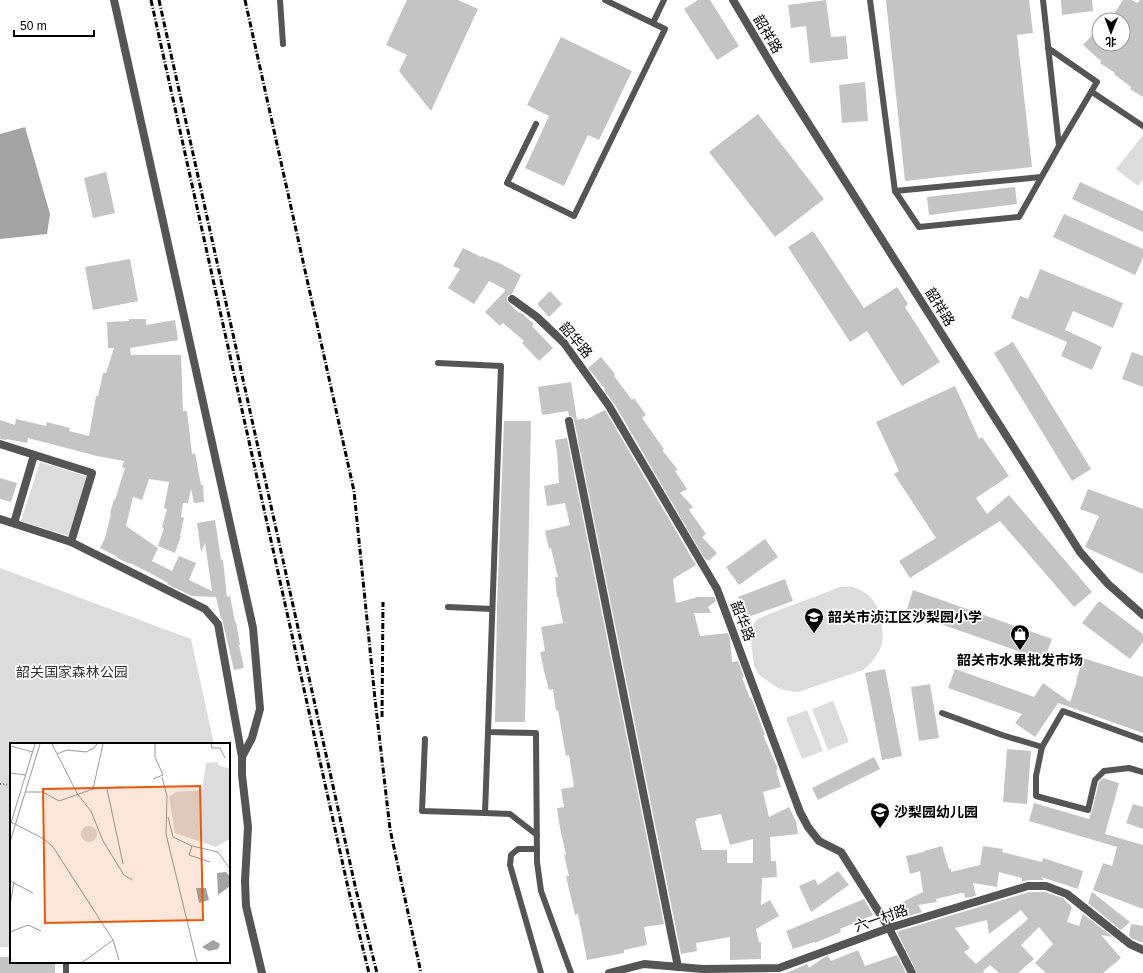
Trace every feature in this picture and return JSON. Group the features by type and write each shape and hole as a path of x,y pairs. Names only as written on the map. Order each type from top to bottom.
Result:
{"street":[{"path":"114,0 253,628 260,709 252,738 242,757"},
{"name":"韶祥路","path":"733,0 777,74 1080,552 1108,584 1143,615"},
{"name":"韶华路","path":"512,299 537,318 564,343 609,406 717,589 800,812 808,827 819,841 840,852 889,928 912,973"},
{"path":"569,421 678,967"},
{"path":"0,444 92,473 71,542"},
{"path":"14,523 34,455"},
{"path":"0,519 71,542 205,609 218,624 242,757 242,775 248,827 245,881 246,906 262,973"},
{"name":"六一村路","path":"609,973 644,964 703,970 720,969 778,971 889,928 1028,886 1046,886 1067,894 1130,944 1143,950"}],"lane":[{"path":"280,0 283,44"},
{"path":"536,124 507,183 574,216 666,29 605,0"},
{"path":"653,23 664,0"},
{"path":"870,0 895,191 919,228 1019,217 1097,82 1048,48"},
{"path":"1043,0 1059,146"},
{"path":"1092,92 1143,126"},
{"path":"895,191 1041,177"},
{"path":"438,363 501,366 485,813"},
{"path":"448,607 492,609"},
{"path":"1143,740 1064,711 1042,746 1036,776 1036,796 1088,810 1095,780 1104,771 1129,768 1143,772"},
{"path":"942,713 1002,735 1042,746"},
{"path":"488,732 536,733 537,862 540,891 571,973"},
{"path":"425,739 422,812 510,814 537,835"},
{"path":"537,849 518,849 511,856 510,865 541,973"},
{"path":"66,963 66,973"},
{"path":"711,973 720,969"}],"path":[{"path":"0,784 10,785"}],"green space":[{"path":"1143,135 1143,180 1138,186 1116,169"},
{"path":"40,462 88,477 69,536 21,521"},
{"name":"韶关国家森林公园","path":"0,568 191,639 214,743 10,743 10,947 0,947"},
{"path":"840,587 851,587 865,593 874,602 880,614 883,632 882,641 875,658 863,670 798,692 778,688 759,675 754,666 750,632 756,620"},
{"path":"833,701 849,742 828,750 812,709"},
{"path":"807,710 823,751 802,759 786,718"}],"shaded area":[{"path":"25,127 50,214 47,234 0,239 0,134"}],"building":[{"path":"407,0 458,0 478,9 431,111 399,71 407,55 386,45"},
{"path":"698,0 710,0 739,46 717,60 684,9"},
{"path":"826,0 831,37 846,36 848,59 810,63 806,26 791,28 788,5"},
{"path":"886,0 1029,0 1033,33 1017,35 1032,167 905,181"},
{"path":"1061,0 1092,0 1093,11 1062,15"},
{"path":"1123,0 1132,0 1137,3 1140,0 1143,0 1143,97 1130,89 1131,87 1114,74 1115,73 1100,63 1101,61 1083,45 1091,36 1091,52 1131,52 1131,12 1115,12"},
{"path":"561,37 632,71 599,140 588,135 564,186 525,168 549,116 527,105"},
{"path":"865,82 868,121 842,123 839,85"},
{"path":"758,114 824,199 775,237 709,152"},
{"path":"106,172 115,213 93,218 84,178"},
{"path":"1080,182 1143,211 1143,232 1072,199"},
{"path":"1015,187 1017,204 929,215 927,197"},
{"path":"1064,214 1143,249 1143,258 1135,275 1053,237"},
{"path":"813,231 864,308 897,287 908,304 905,307 940,362 902,386 867,331 850,342 788,247"},
{"path":"463,248 481,257 482,256 501,264 521,275 512,294 507,296 507,301 519,313 520,312 534,324 532,326 553,348 539,361 522,343 524,341 503,323 500,326 485,312 506,290 489,281 474,304 448,288 460,269 453,266"},
{"path":"130,259 138,301 93,310 85,267"},
{"path":"1040,269 1123,303 1113,328 1073,311 1065,330 1102,347 1092,370 1061,356 1067,342 1011,318 1020,296 1028,299"},
{"path":"550,291 562,304 549,317 537,304"},
{"path":"129,319 146,319 146,325 175,320 178,340 130,348 131,355 181,355 183,411 187,411 192,454 195,453 201,485 203,485 204,502 194,503 191,489 188,503 183,503 181,517 184,518 181,536 175,553 158,546 164,528 162,527 167,509 164,508 169,482 149,479 142,500 133,497 126,526 158,548 152,561 172,571 179,556 196,563 189,580 212,591 205,543 201,552 197,523 215,520 221,560 223,560 227,597 230,596 244,668 234,670 216,597 192,596 100,548 105,538 114,499 115,500 125,468 122,467 124,461 97,456 28,438 27,443 0,439 0,420 15,425 16,419 46,426 47,422 70,428 69,431 89,436 96,396 98,396 103,373 106,373 114,348 108,348 107,322 129,321"},
{"path":"1013,342 1091,469 1072,481 994,353"},
{"path":"1132,352 1143,356 1143,387 1122,379"},
{"path":"601,357 615,374 614,376 632,400 634,398 646,415 642,418 664,449 662,450 678,470 675,471 687,489 680,493 693,507 689,510 706,534 702,537 717,553 709,561 705,559 615,405 604,390 605,389 588,368"},
{"path":"571,382 577,420 584,418 585,420 605,410 696,565 673,579 676,603 698,597 714,597 716,601 708,607 711,613 694,613 700,636 728,633 732,662 738,661 744,677 742,678 750,698 751,697 765,735 763,735 778,769 776,770 781,787 763,792 769,817 789,807 796,821 798,834 770,837 771,861 776,861 777,877 762,878 761,905 770,900 779,916 756,929 759,942 761,942 761,959 730,960 730,937 696,943 697,951 681,954 574,420 573,417 569,416 568,411 542,415 538,387","holes":["721,814 730,845 753,839 753,863 727,863 727,850 702,850 695,821 697,821 696,819"]},
{"path":"955,386 979,439 982,437 1009,476 976,498 987,514 1009,495 1092,592 1074,607 1000,521 910,578 899,561 936,538 894,474 899,471 876,422"},
{"path":"504,421 531,421 525,722 495,722 497,607"},
{"path":"567,438 664,924 644,927 647,945 624,950 624,953 587,960 578,914 575,915 566,876 569,876 564,855 566,855 557,808 564,807 561,789 574,787 569,755 566,756 558,710 556,711 553,689 549,690 540,652 545,651 541,627 563,623 557,597 555,577 558,577 545,531 570,525 565,503 547,506 544,486 559,483 555,440"},
{"path":"0,478 17,483 11,502 0,499"},
{"path":"1088,489 1143,509 1143,574 1085,547 1099,516 1080,509"},
{"path":"765,539 778,557 739,585 726,567"},
{"path":"785,579 793,601 745,618 738,597"},
{"path":"913,590 1052,639 1044,660 906,612"},
{"path":"1099,601 1143,634 1143,642 1130,659 1082,623"},
{"path":"1083,658 1143,677 1143,733 1058,703 1035,737 1015,723 1022,714 948,688 955,669 1034,697 1043,683 1070,702"},
{"path":"885,669 902,756 882,760 865,673"},
{"path":"930,684 939,738 919,741 911,687"},
{"path":"1007,749 1031,751 1027,804 1003,802"},
{"path":"874,757 880,769 818,800 812,788"},
{"path":"1103,778 1119,783 1105,834 1143,845 1143,909 1093,890 1103,863 1112,866 1117,847 1029,821 1034,803 1089,819 1099,782"},
{"path":"1133,804 1143,807 1143,829 1126,823"},
{"path":"942,846 951,872 980,865 983,846 1003,849 1002,852 1042,862 1043,858 1083,871 1078,889 1041,877 1044,880 1028,880 1022,882 1022,878 999,872 997,887 973,883 976,896 965,898 964,893 961,893 936,899 937,902 918,905 922,912 894,921 889,909 923,892 920,871 910,874 906,856"},
{"path":"838,871 849,885 811,912 799,886 815,879 818,885"},
{"path":"1029,892 1045,892 1063,898 1072,907 1067,922 1079,926 1083,914 1113,937 1101,935 1121,958 1103,973 1046,973 1035,963 1053,944 1039,927 1021,945 1034,959 1018,973 999,973 990,965 983,971 985,973 917,973 897,932","holes":["1021,910 1028,919 976,964 964,952 970,948 955,928 987,920 989,934"]},
{"path":"1092,892 1130,922 1121,930 1088,903"},
{"path":"864,899 873,915 840,929 841,932 815,943 814,942 793,949 786,931"},
{"path":"1131,924 1143,926 1143,943 1129,936"},
{"path":"858,950 865,966 897,955 906,973 786,973 807,964 809,968 828,956 831,961"},
{"path":"0,957 10,957 10,963 55,963 55,973 0,973"}],"railway":[{"path":"151,0 349,892 369,973"},
{"path":"159,0 356,890 377,973"},
{"path":"245,0 354,491 390,829 421,973"},
{"path":"382,717 383,602"}],"place":[{"name":"韶关市浈江区沙梨园小学","path":"814,634"},
{"name":"韶关市水果批发市场","path":"1020,651"},
{"name":"沙梨园幼儿园","path":"880,829"}]}
